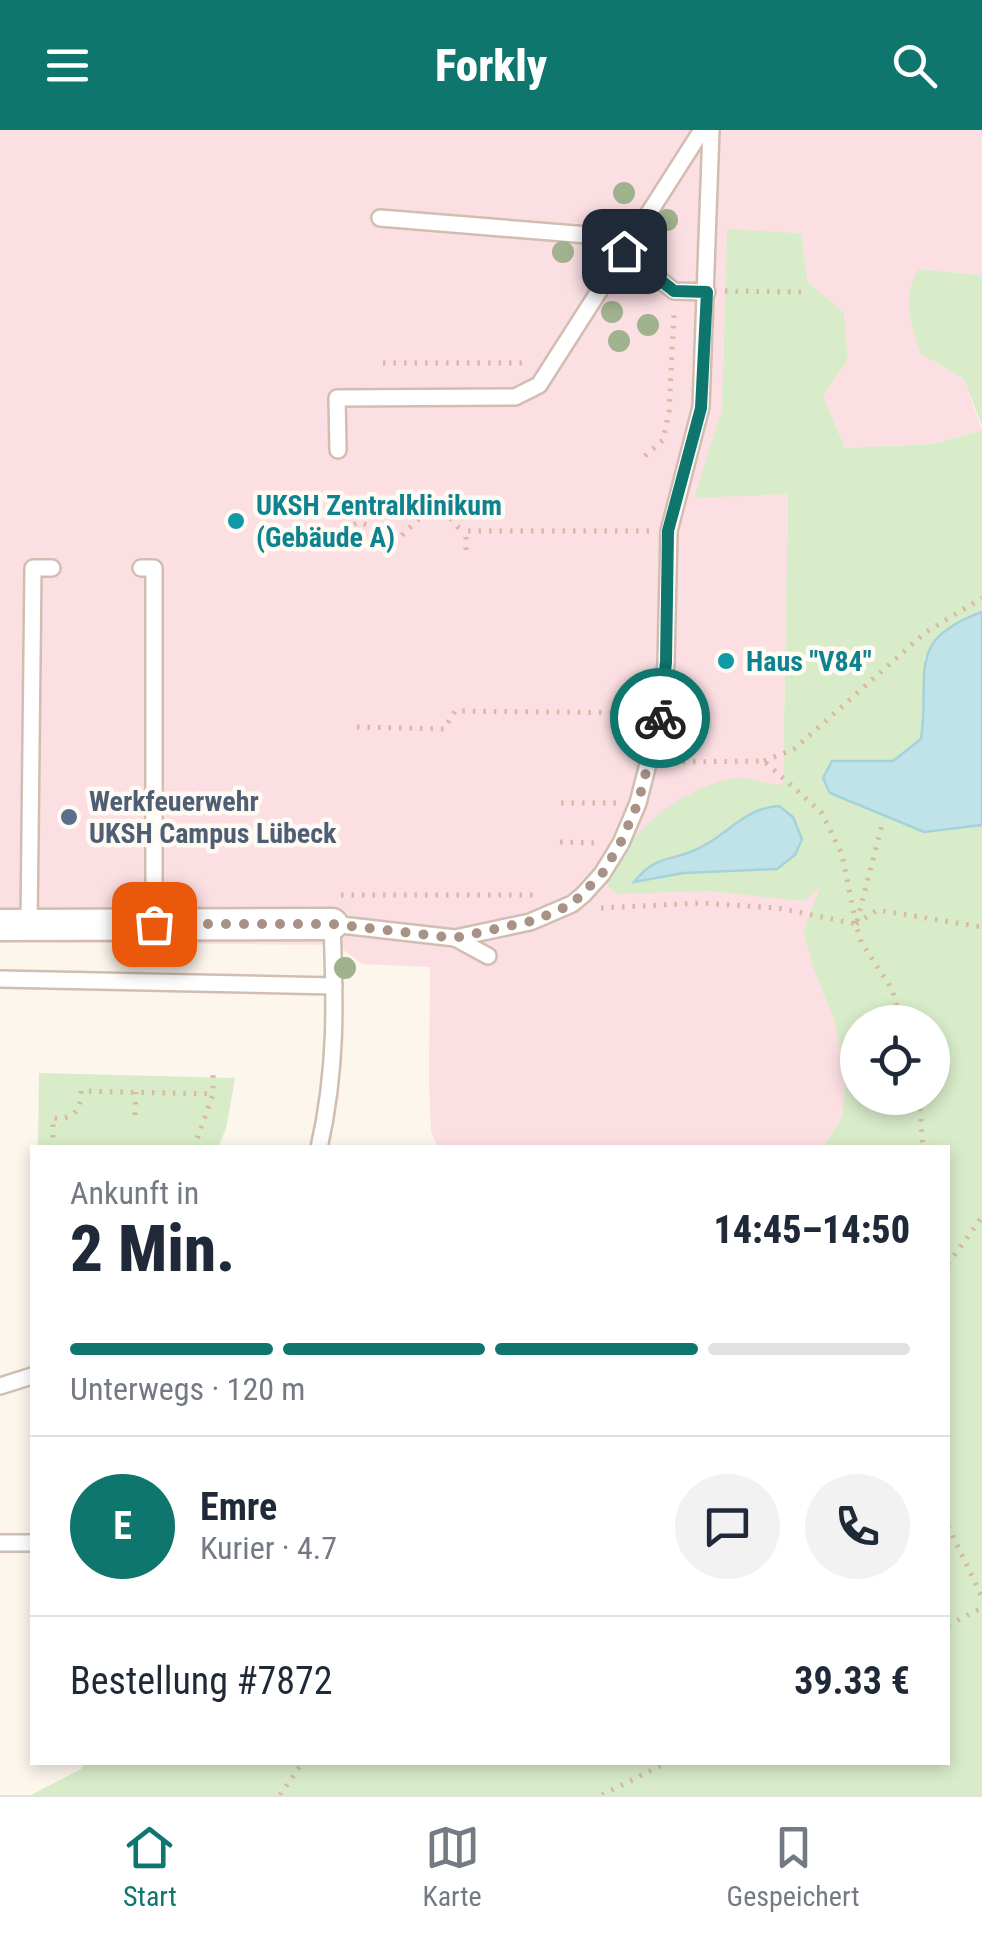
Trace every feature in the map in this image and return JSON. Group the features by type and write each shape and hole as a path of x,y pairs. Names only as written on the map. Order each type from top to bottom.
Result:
{"street":[{"path":"0,904 10,905 15,925 332,924"}],"lane":[{"path":"338,450 337,398 516,397 539,385 702,130"},
{"path":"320,1145 331,1095 335,1038 332,924 455,938 530,922 572,904 583,895 602,874 620,844 638,803 661,713 666,662 668,531 701,408 711,130"},
{"path":"380,218 588,235 624,251 674,291 707,292"},
{"path":"15,925 33,568 52,568"},
{"path":"141,568 154,568 154,924"},
{"path":"455,938 488,956"},
{"path":"0,979 334,986"},
{"path":"0,1386 30,1377"},
{"path":"0,1543 30,1543"}],"path":[{"path":"644,456 663,440 670,412 674,291"},
{"path":"707,292 804,292"},
{"path":"383,363 532,364 556,360"},
{"path":"294,540 324,538 359,522 399,538 429,509 443,510 458,528 466,531 668,531"},
{"path":"466,531 466,550"},
{"path":"652,759 764,761 794,749 926,632 982,598"},
{"path":"357,727 444,729 455,711 661,713"},
{"path":"764,761 822,812 842,854 861,942 892,990 896,1005"},
{"path":"561,803 638,803"},
{"path":"856,924 884,821"},
{"path":"560,842 620,844"},
{"path":"357,895 583,895"},
{"path":"598,908 701,903 778,908 856,924 877,910 982,927"},
{"path":"195,1145 213,1094 213,1074"},
{"path":"52,1145 53,1118 65,1119 75,1114 81,1104 81,1091 213,1094"},
{"path":"135,1115 136,1092"},
{"path":"920,1115 924,1145"},
{"path":"950,1261 982,1216"},
{"path":"950,1530 982,1597"},
{"path":"950,1624 982,1608"},
{"path":"280,1795 301,1765"},
{"path":"602,1795 662,1765"}],"shaded area":[{"path":"0,130 982,130 982,275 919,269 921,354 964,379 982,430 933,444 845,448 823,395 848,360 844,314 808,282 801,233 727,230 722,409 695,497 788,494 783,785 823,884 803,931 840,1047 842,1116 825,1145 437,1145 431,1131 430,967 362,964 337,945 0,942"}],"green space":[{"path":"727,229 801,233 808,282 844,313 848,360 823,395 845,448 933,444 982,430 982,612 972,616 924,658 921,739 893,761 832,761 831,793 924,832 982,825 982,1795 31,1795 84,1765 950,1765 950,1145 825,1145 842,1115 950,1115 950,1005 840,1005 840,1048 803,931 821,886 804,901 708,891 616,894 607,885 625,849 639,832 690,794 734,778 783,785 788,494 694,498 722,409","holes":["779,806 792,817 802,839 683,873 636,882 674,854 693,851 733,824"]},
{"path":"919,269 982,275 982,426 964,379 921,354 909,300"},
{"path":"39,1073 235,1078 226,1129 219,1145 38,1145"}],"water":[{"path":"982,612 982,825 924,832 830,793 823,778 832,761 893,761 921,739 924,677 931,648 957,623"},
{"path":"779,806 793,817 802,839 795,855 777,869 683,873 634,882 656,863 706,844 755,812"}],"way so far":[{"path":"154,924 332,924 455,938 536,920 572,904 602,874 638,803 660,718"}],"place":[{"name":"UKSH Zentralklinikum (Gebäude A)","path":"236,521"},
{"name":"Haus \"V84\"","path":"726,661"},
{"name":"Werkfeuerwehr UKSH Campus Lübeck","path":"69,817"}],"route":[{"path":"624,251 674,291 707,292 701,408 668,531 666,662 660,718"}]}
